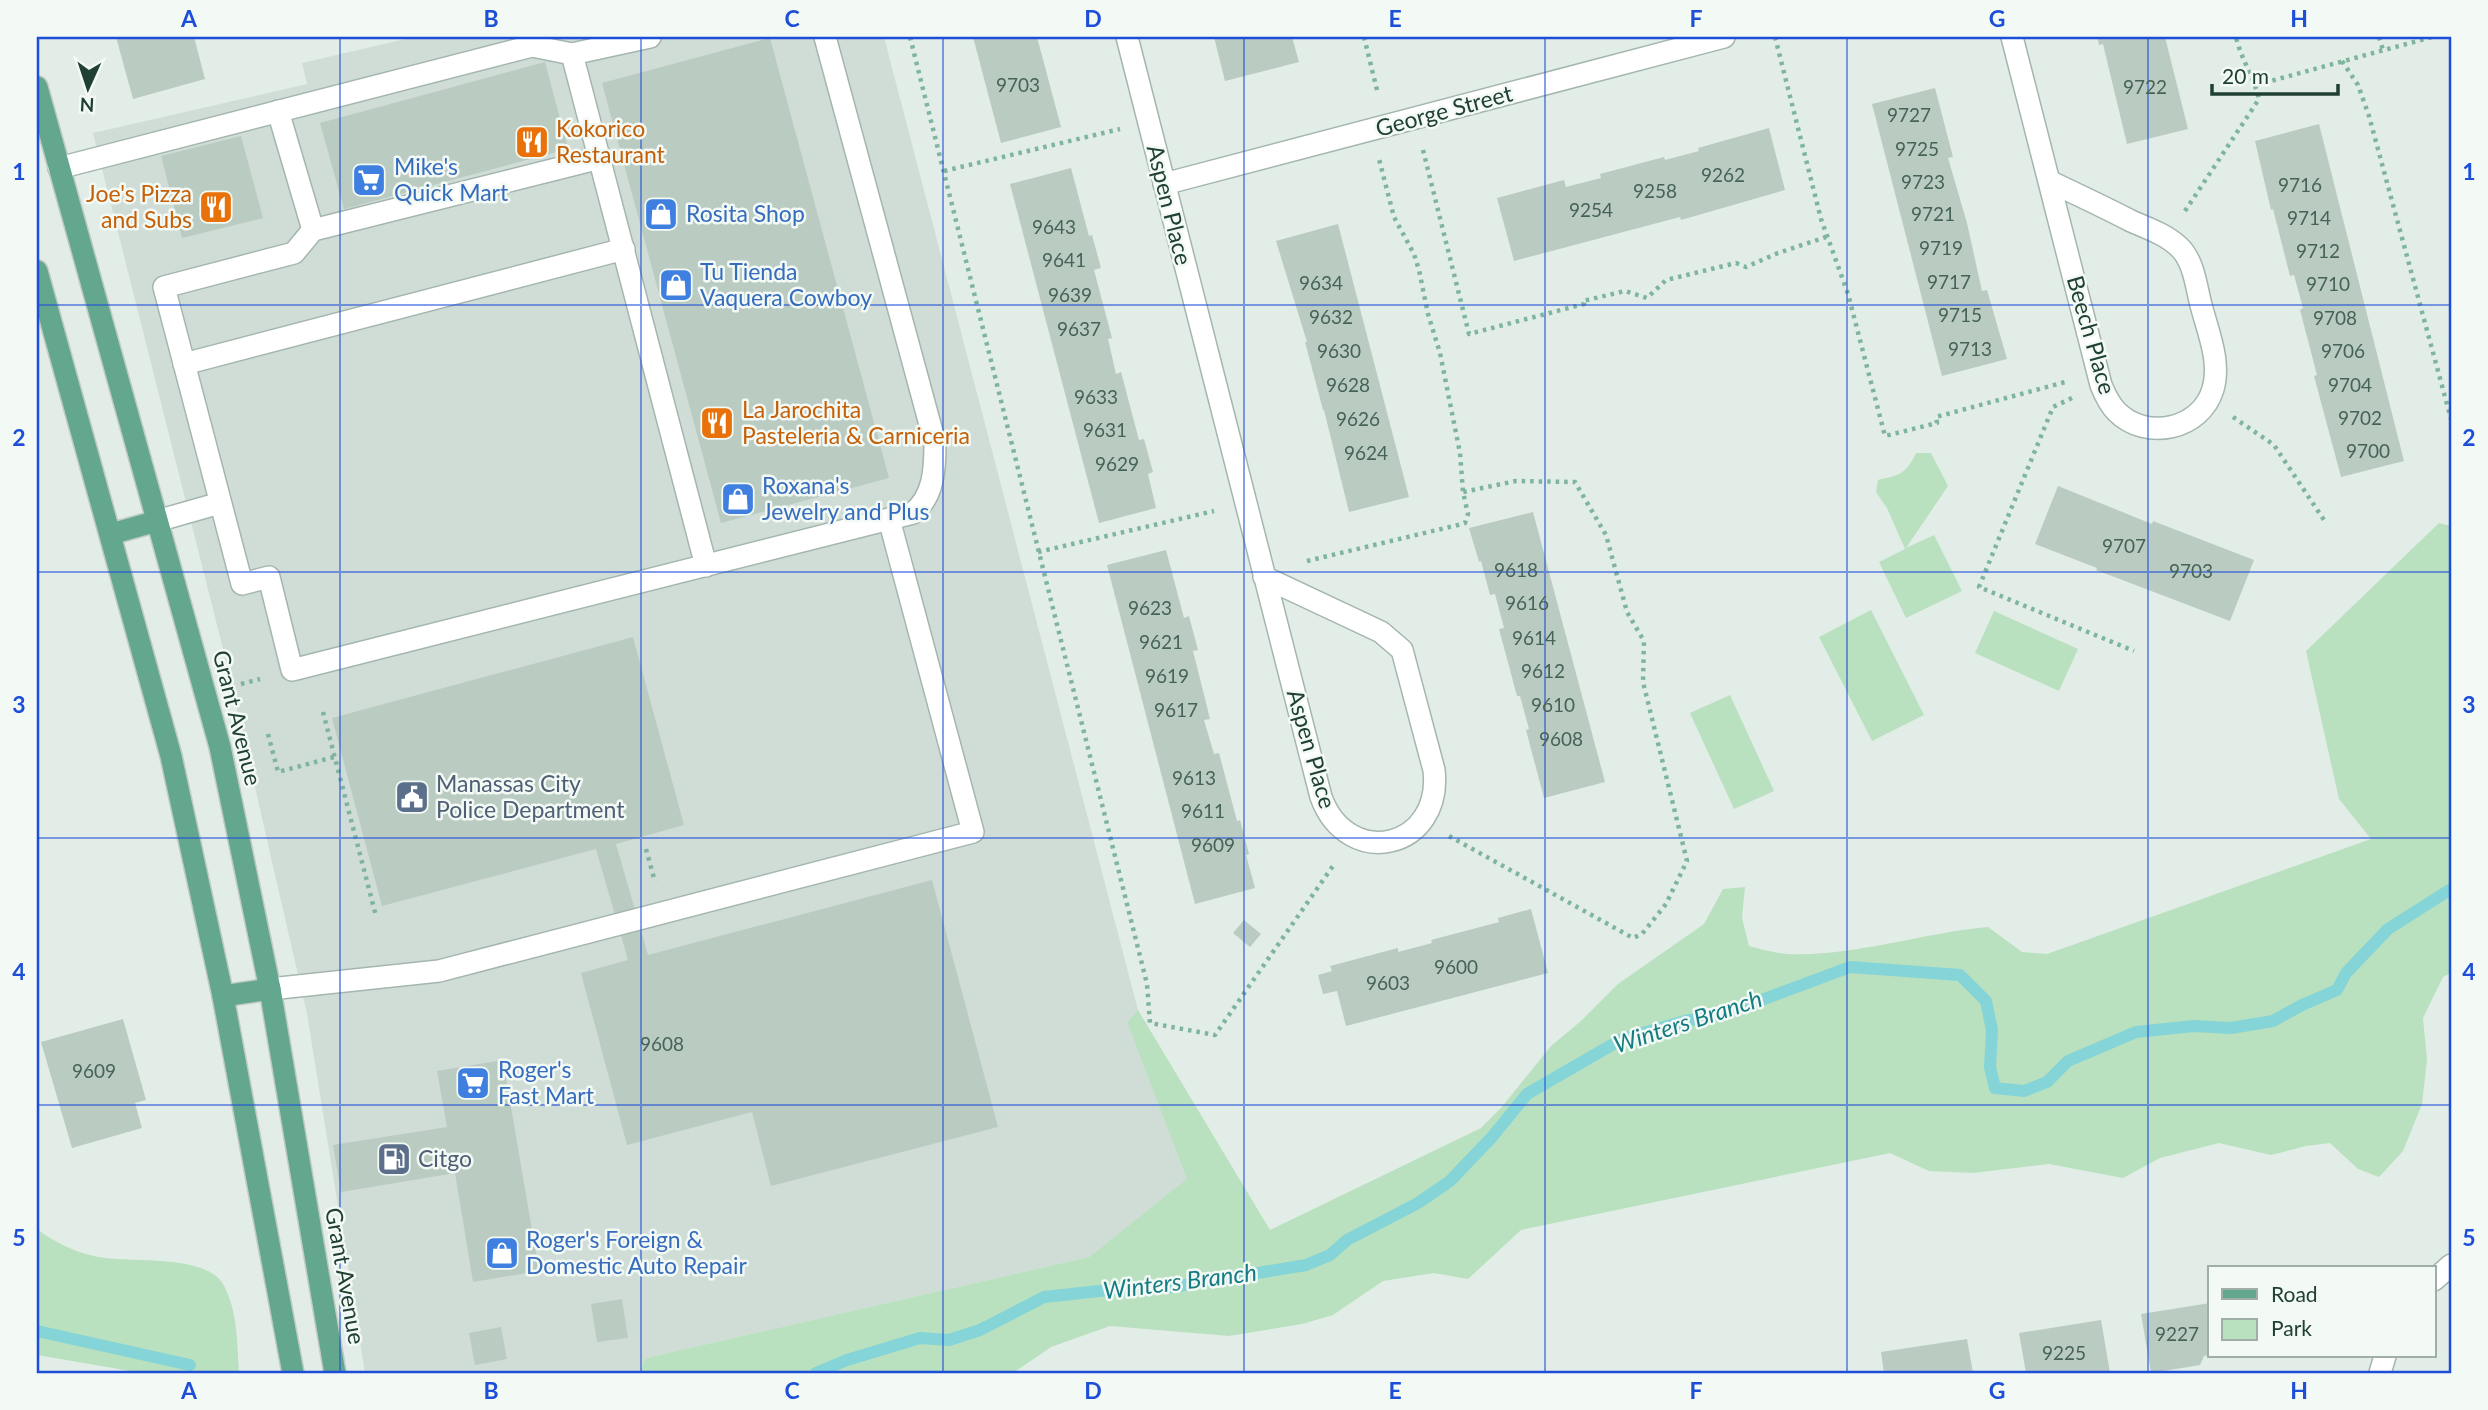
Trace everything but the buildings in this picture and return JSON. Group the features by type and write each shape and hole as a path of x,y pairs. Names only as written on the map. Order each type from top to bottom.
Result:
{"main road":[{"name":"Grant Avenue","path":"37,87 220,747 270,989 335,1373"},
{"path":"37,271 170,756 223,996 293,1373"},
{"path":"111,534 157,521"},
{"path":"223,996 270,989"}],"street":[{"path":"59,168 532,46 572,54 650,37"},
{"path":"600,158 313,230 294,253 164,287 242,584 269,577 292,670 913,513 922,506 930,490 935,464 934,443 825,37"},
{"name":"Aspen Place","path":"1127,37 1321,797 1327,813 1337,826 1353,837"},
{"name":"George Street","path":"1164,184 1724,37"},
{"name":"Beech Place","path":"2012,37 2107,400 2117,413 2131,422 2146,428 2162,429 2179,426 2193,417 2208,400"},
{"path":"572,54 706,566"},
{"path":"278,111 313,230"},
{"path":"2049,181 2166,237 2187,255 2214,353 2216,373 2208,400"},
{"path":"184,364 624,249"},
{"path":"157,521 220,503"},
{"path":"270,989 439,971 973,832 889,519"},
{"path":"1263,574 1381,632 1402,650 1434,769 1436,786 1433,803 1422,821 1413,830 1398,838 1382,842 1353,837"},
{"path":"2436,1278 2451,1265"}],"path":[{"path":"910,37 1147,984 1150,1023 1215,1035 1353,837"},
{"path":"1263,574 1465,523 1468,514 1462,492 1460,453 1440,354 1427,314 1414,254 1394,217 1364,37"},
{"path":"1775,37 1826,237 1848,294 1885,436 1937,423 1936,417 2100,379"},
{"path":"2166,237 2259,99 2236,37"},
{"path":"2379,37 2383,50"},
{"path":"2256,85 2432,37"},
{"path":"2342,61 2358,85 2366,106 2451,419"},
{"path":"1415,118 1469,334 1584,304 1583,301 1618,292 1625,291 1647,298 1666,280 1736,262 1746,267 1826,237"},
{"path":"944,171 1149,122"},
{"path":"2100,379 2053,407 1979,587 2134,651"},
{"path":"2208,400 2274,445 2324,520"},
{"path":"1422,821 1633,938 1642,934 1666,904 1687,861 1643,682 1644,640 1627,612 1606,535 1576,482 1516,481 1462,492"},
{"path":"1038,552 1245,503"},
{"path":"323,712 376,916"},
{"path":"268,734 278,772 334,757"}],"shaded area":[{"path":"414,37 884,37 1138,1010 1127,1022 1188,1179 1089,1257 646,1358 639,1373 365,1373 307,1014 225,657 93,133 307,84 302,63"}],"green space":[{"path":"1916,453 1931,453 1948,486 1906,548 1934,535 1962,591 1906,618 1879,562 1905,549 1887,508 1876,492 1878,480 1902,472"},
{"path":"2439,523 2451,526 2451,973 2443,977 2423,1018 2427,1060 2422,1104 2403,1151 2379,1177 2358,1169 2330,1143 2271,1155 2219,1143 2160,1158 2123,1178 2049,1164 1973,1173 1929,1171 1890,1153 1521,1230 1468,1279 1434,1273 1383,1281 1333,1315 1302,1324 1229,1336 1110,1326 1051,1347 1013,1373 639,1373 646,1358 1089,1257 1187,1179 1127,1022 1138,1010 1270,1230 1481,1128 1501,1108 1551,1046 1618,984 1704,924 1723,889 1745,887 1742,918 1749,946 1772,952 1837,952 1988,927 2022,952 2047,954 2371,839 2339,799 2306,651"},
{"path":"1871,610 1924,715 1872,741 1819,637"},
{"path":"1994,611 2078,649 2059,691 1975,653"},
{"path":"1730,695 1774,791 1734,809 1690,713"},
{"path":"37,1229 61,1244 88,1255 186,1264 202,1268 214,1275 223,1284 232,1305 239,1373 142,1373 37,1355"}],"waterway":[{"name":"Winters Branch","path":"816,1373 847,1360 920,1338 949,1340 980,1330 1044,1297 1127,1288 1167,1288 1306,1265 1330,1255 1347,1240 1418,1203 1450,1181 1492,1137 1527,1094 1622,1039 1685,1021 1724,1014 1850,967 1960,975 1986,1001 1992,1030 1990,1067 1995,1088 2024,1091 2047,1082 2068,1061 2136,1032 2194,1026 2231,1028 2273,1021 2337,990 2346,973 2388,929 2451,889"},
{"path":"37,1331 190,1365"}],"place":[{"name":"Kokorico Restaurant","path":"532,142"},
{"name":"Mike's Quick Mart","path":"369,180"},
{"name":"Joe's Pizza and Subs","path":"216,207"},
{"name":"Rosita Shop","path":"661,214"},
{"name":"Tu Tienda Vaquera Cowboy","path":"676,285"},
{"name":"La Jarochita Pasteleria & Carniceria","path":"717,423"},
{"name":"Roxana's Jewelry and Plus","path":"738,499"},
{"name":"Manassas City Police Department","path":"412,797"},
{"name":"Roger's Fast Mart","path":"473,1083"},
{"name":"Citgo","path":"394,1159"},
{"name":"Roger's Foreign & Domestic Auto Repair","path":"502,1253"}]}
